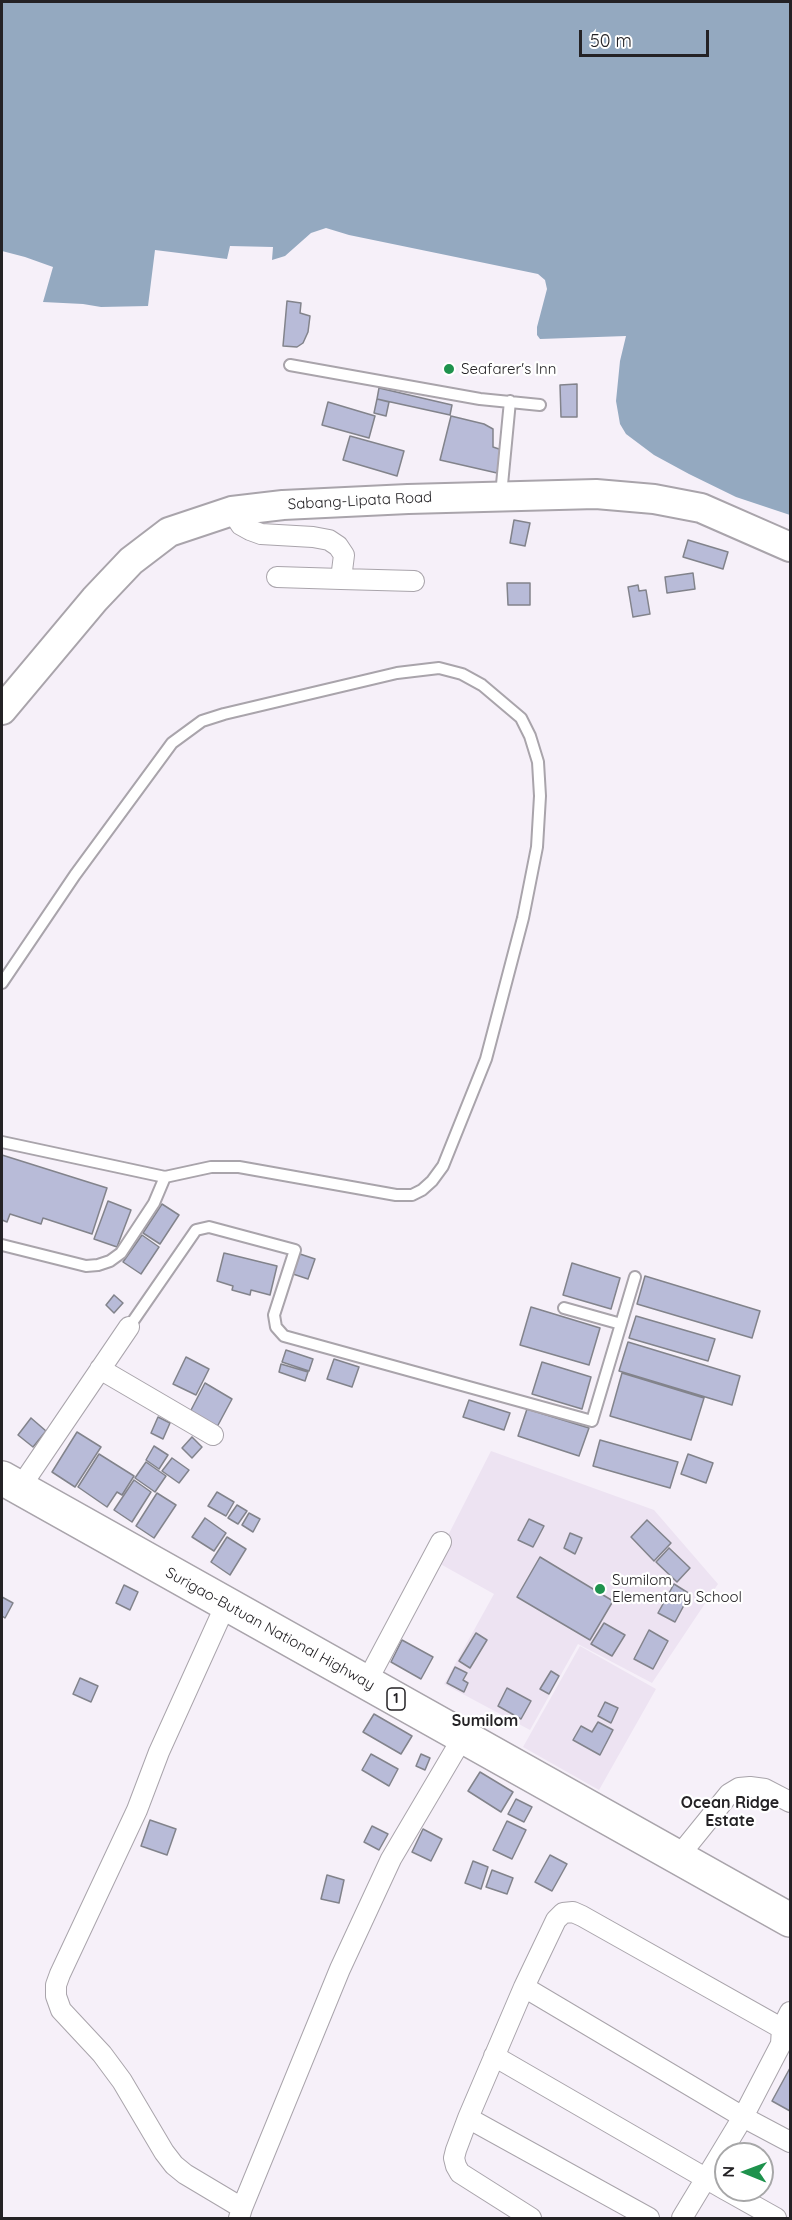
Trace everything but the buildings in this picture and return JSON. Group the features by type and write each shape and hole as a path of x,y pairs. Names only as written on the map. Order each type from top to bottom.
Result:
{"highway":[{"name":"Surigao-Butuan National Highway","path":"10,1483 790,1920"}],"main road":[{"name":"Sabang-Lipata Road","path":"2,710 95,599 131,561 169,532 232,511 283,505 596,494 671,501 701,508 790,547"}],"street":[{"path":"232,511 241,525 261,534 329,540 338,546 344,555 341,579"},
{"path":"277,577 414,581"},
{"path":"10,1483 100,1369 129,1327"},
{"path":"100,1369 213,1435"},
{"path":"366,1683 441,1542"},
{"path":"226,1604 159,1752 137,1810 60,1974 56,1985 56,1996 61,2010 102,2054 122,2081 174,2165 240,2213 340,1969 391,1859 463,1737"},
{"path":"678,1857 729,1794 739,1788 765,1789 790,1802"},
{"path":"531,2218 460,2173 454,2158 494,2055 556,1920 563,1913 573,1912 787,2031 743,2117 682,2218"},
{"path":"524,1987 743,2117 790,2142"},
{"path":"494,2055 714,2183"},
{"path":"468,2118 649,2218"},
{"path":"747,2202 776,2218"}],"lane":[{"path":"290,364 480,399 540,405"},
{"path":"501,496 510,401"},
{"path":"2,983 75,875 171,743 202,721 397,673 439,668 462,674 482,685 521,718 530,736 538,762 540,796 537,847 523,918 486,1059 443,1166 432,1181 412,1195 396,1195 239,1167 211,1167 165,1177 2,1142"},
{"path":"2,1245 86,1266 110,1261 121,1253 154,1203 165,1177"},
{"path":"129,1327 196,1230 209,1227 295,1250 274,1315 276,1327 284,1335 592,1421 634,1277"},
{"path":"564,1308 621,1324"}],"shaded area":[{"name":"Sumilom Elementary School","path":"491,1451 654,1510 718,1584 652,1683 578,1644 530,1730 444,1684 494,1594 435,1561"},
{"path":"580,1646 656,1689 599,1790 523,1747"}],"water":[{"path":"2,2 790,2 790,515 736,497 689,474 654,455 626,434 620,424 616,401 620,361 626,336 540,339 537,335 537,327 547,289 545,280 538,274 349,235 326,228 311,233 285,256 272,260 273,247 230,246 227,259 155,250 148,306 101,307 43,302 53,267 2,251"}],"place":[{"name":"Seafarer's Inn","path":"449,369"},
{"name":"Sumilom Elementary School","path":"600,1589"}],"district":[{"name":"Sumilom","path":"485,1721"},
{"name":"Ocean Ridge Estate","path":"730,1812"}]}
